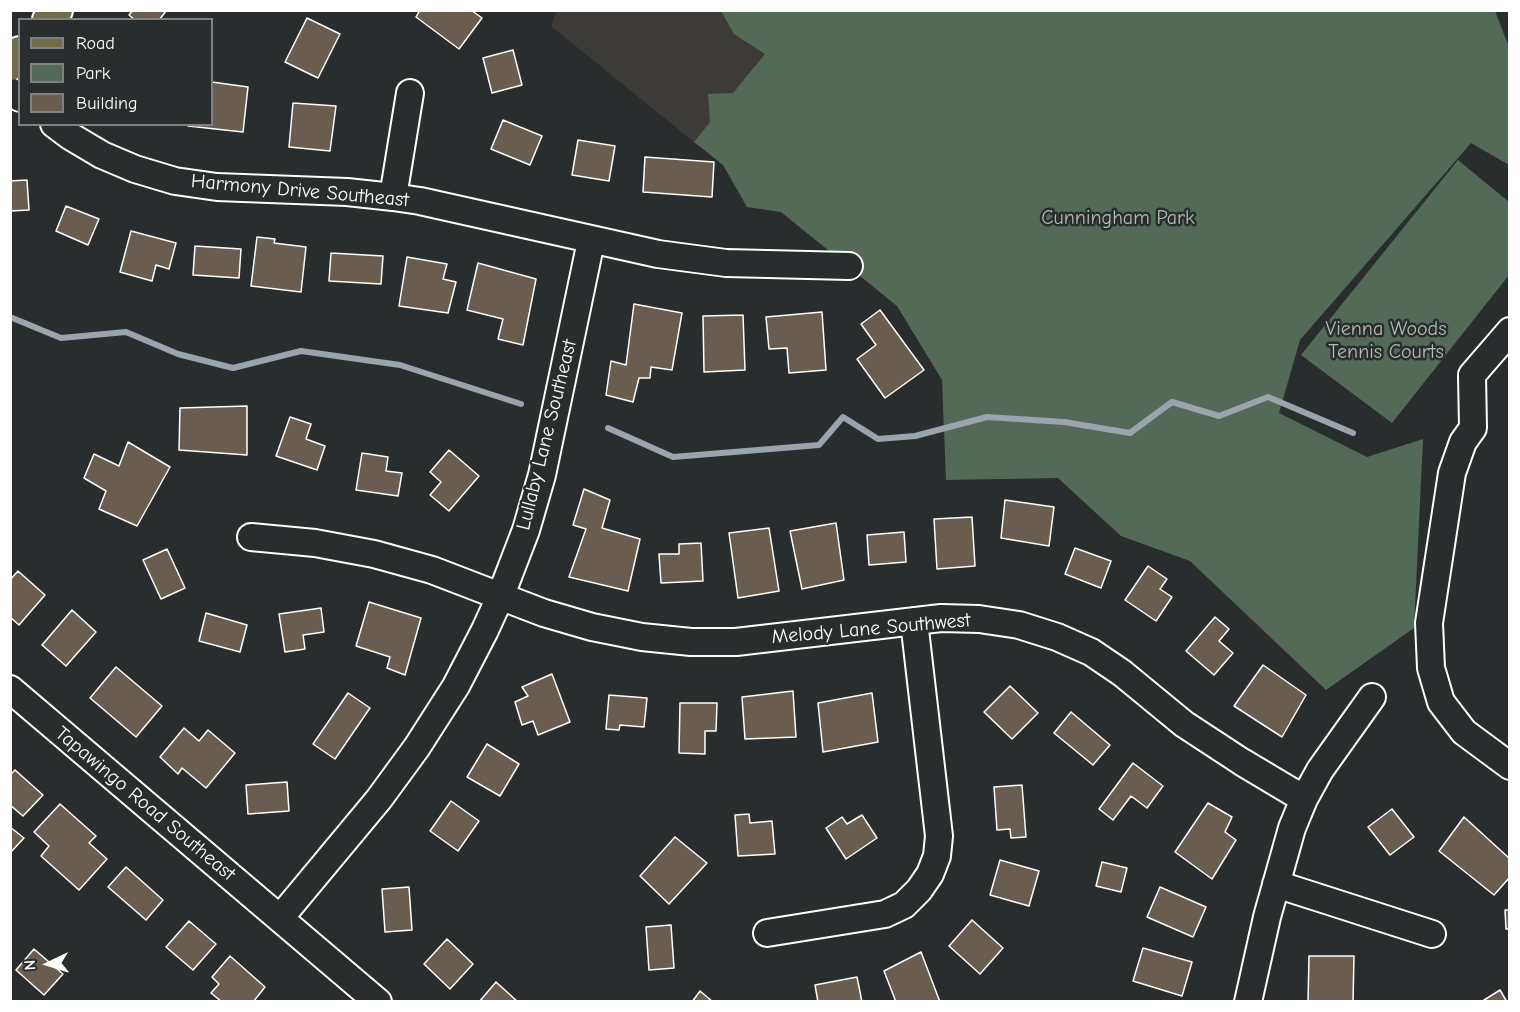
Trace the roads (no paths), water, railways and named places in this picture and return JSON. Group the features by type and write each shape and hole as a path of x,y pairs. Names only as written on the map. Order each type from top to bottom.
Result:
{"street":[{"path":"393,197 410,93"},
{"name":"Harmony Drive Southeast","path":"57,126 102,155 135,170 175,181 217,187 347,192 420,201 591,241 658,254 726,262 849,266"},
{"name":"Lullaby Lane Southeast","path":"280,918 380,800 417,747 456,686 501,595 526,530 542,476 591,241"},
{"path":"1509,331 1472,375 1471,418 1473,428 1463,442 1452,473 1429,623 1431,668 1441,702 1464,732 1509,766"},
{"name":"Melody Lane Southwest","path":"251,537 315,543 374,554 432,570 544,613 592,627 642,637 691,642 736,642 941,618 979,619 1019,625 1057,636 1091,652 1122,673 1184,724 1304,799"},
{"path":"767,933 885,914 904,905 919,890 930,874 937,856 939,836 914,621"},
{"name":"Tapawingo Road Southeast","path":"10,689 378,1002"},
{"path":"1248,1002 1292,828 1304,799 1320,770 1372,697"},
{"path":"1276,884 1432,934"}],"waterway":[{"path":"10,317 61,338 126,332 178,354 233,368 301,351 400,365 521,404"},
{"path":"608,428 673,457 819,445 843,417 878,439 915,436 987,417 1064,422 1130,433 1172,402 1219,416 1268,397 1353,433"}],"park label":[{"name":"Cunningham Park","path":"1118,218"},
{"name":"Vienna Woods Tennis Courts","path":"1386,340"}]}
